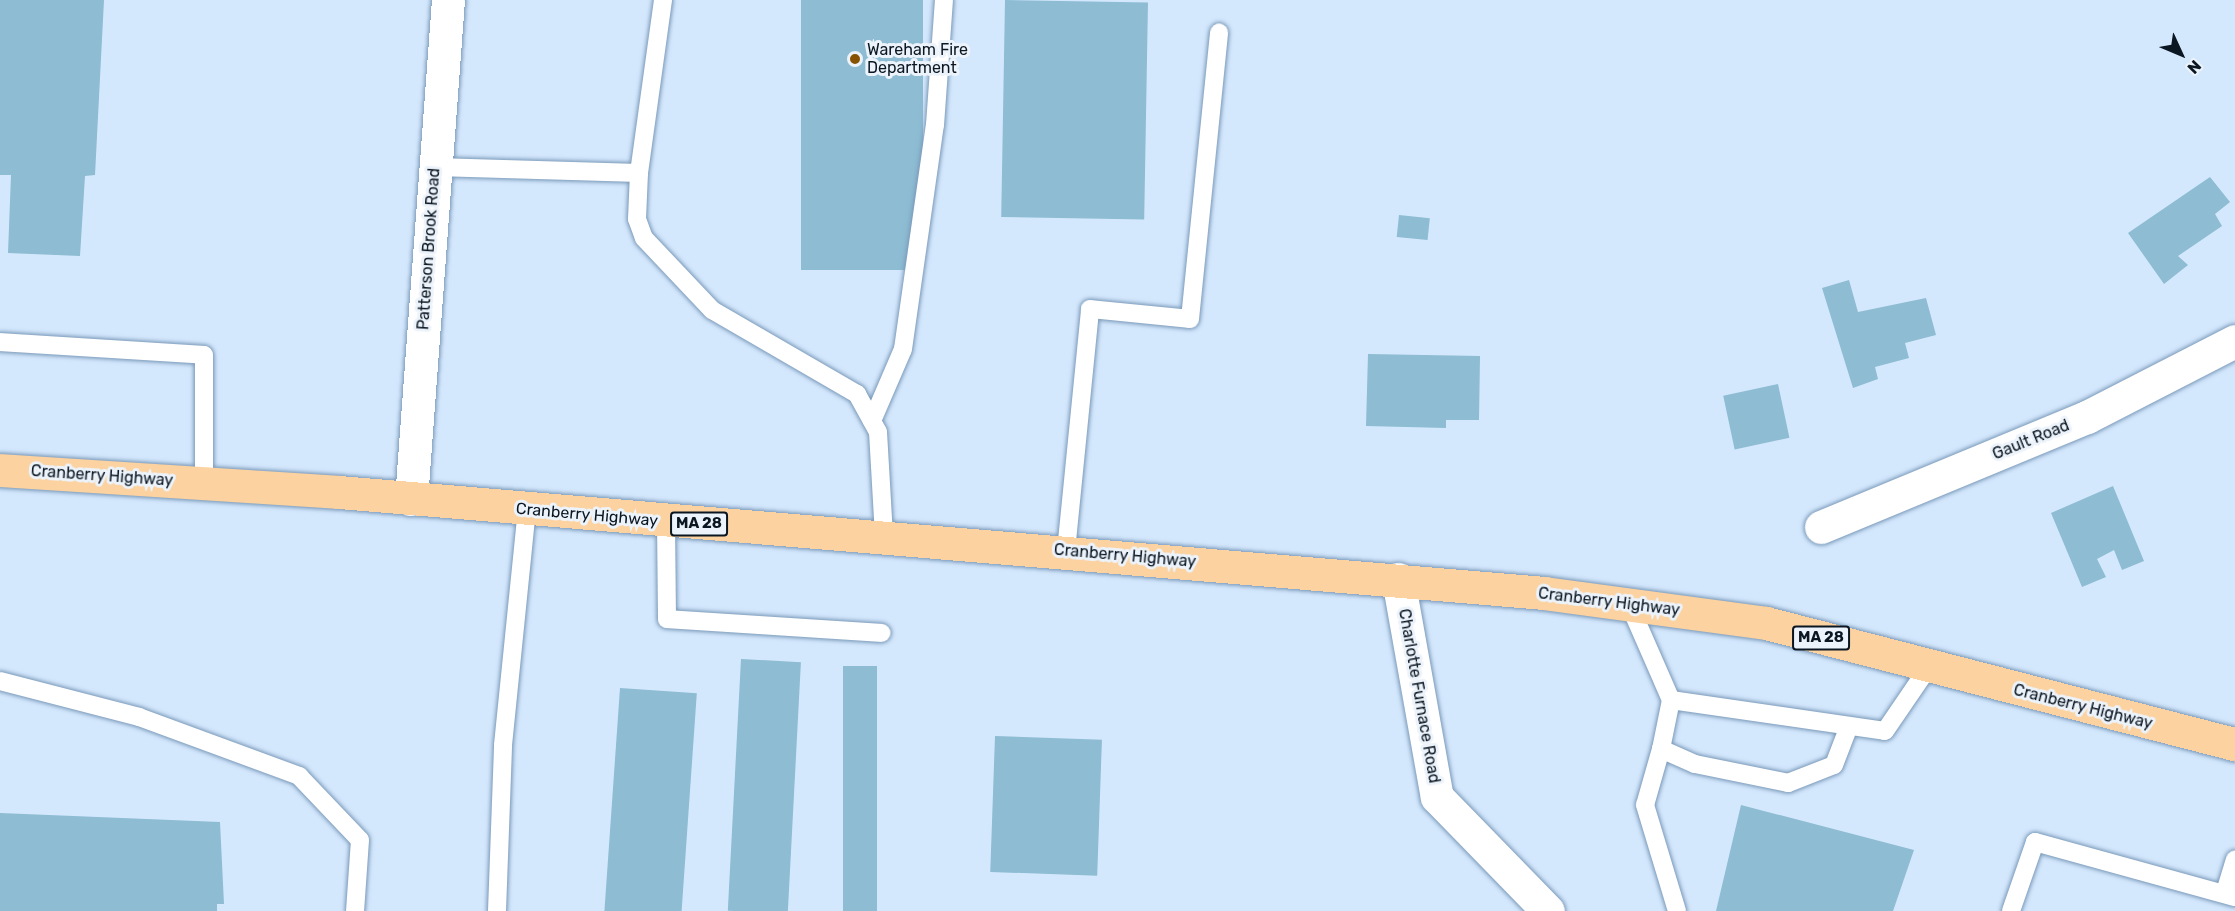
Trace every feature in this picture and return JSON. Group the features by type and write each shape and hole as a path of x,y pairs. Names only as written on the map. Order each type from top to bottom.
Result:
{"main road":[{"name":"Cranberry Highway","path":"0,470 411,499 666,522 884,536 1398,579 1629,604 1766,623 1928,668 2235,744"}],"street":[{"name":"Patterson Brook Road","path":"411,499 448,0"},
{"name":"Gault Road","path":"1821,527 2087,417 2235,341"},
{"name":"Charlotte Furnace Road","path":"1398,579 1437,797 1548,911"}],"lane":[{"path":"663,0 639,173 637,219 660,260 712,310 857,394 878,432 884,536"},
{"path":"872,421 903,349 935,125 944,0"},
{"path":"1066,551 1090,309 1190,318 1219,32"},
{"path":"436,167 639,173"},
{"path":"0,342 204,355 204,483"},
{"path":"497,911 503,745 527,509"},
{"path":"666,522 668,619 882,633"},
{"path":"1629,604 1671,700 1661,749 1645,805 1677,911"},
{"path":"1671,700 1848,728 1885,731 1928,668"},
{"path":"0,681 139,717 298,776 360,840 355,911"},
{"path":"1661,749 1695,764 1788,783 1833,765 1848,728"},
{"path":"2011,911 2035,842 2230,895 2235,859"}],"building":[{"path":"0,0 104,0 95,175 85,176 80,256 8,253 11,175 0,175"},
{"path":"801,0 923,0 923,270 801,270"},
{"path":"1005,0 1148,2 1144,219 1001,217"},
{"path":"2210,177 2230,202 2215,214 2222,226 2178,256 2188,265 2164,284 2128,233"},
{"path":"1399,215 1430,218 1428,240 1397,237"},
{"path":"1849,280 1858,312 1926,298 1936,335 1905,343 1909,358 1875,367 1878,379 1853,388 1822,288"},
{"path":"1368,354 1480,356 1479,420 1446,420 1446,428 1366,426"},
{"path":"1778,384 1789,438 1735,449 1723,396"},
{"path":"2113,486 2144,561 2122,570 2114,550 2097,559 2106,577 2082,587 2051,513"},
{"path":"741,659 801,662 788,911 728,911"},
{"path":"843,666 877,666 877,911 843,911"},
{"path":"620,688 697,693 682,911 604,911"},
{"path":"995,736 1102,740 1097,876 990,872"},
{"path":"1741,805 1914,850 1893,911 1716,911"},
{"path":"0,813 220,822 224,904 217,904 217,911 0,911"}],"place":[{"name":"Wareham Fire Department","path":"855,59"}]}
